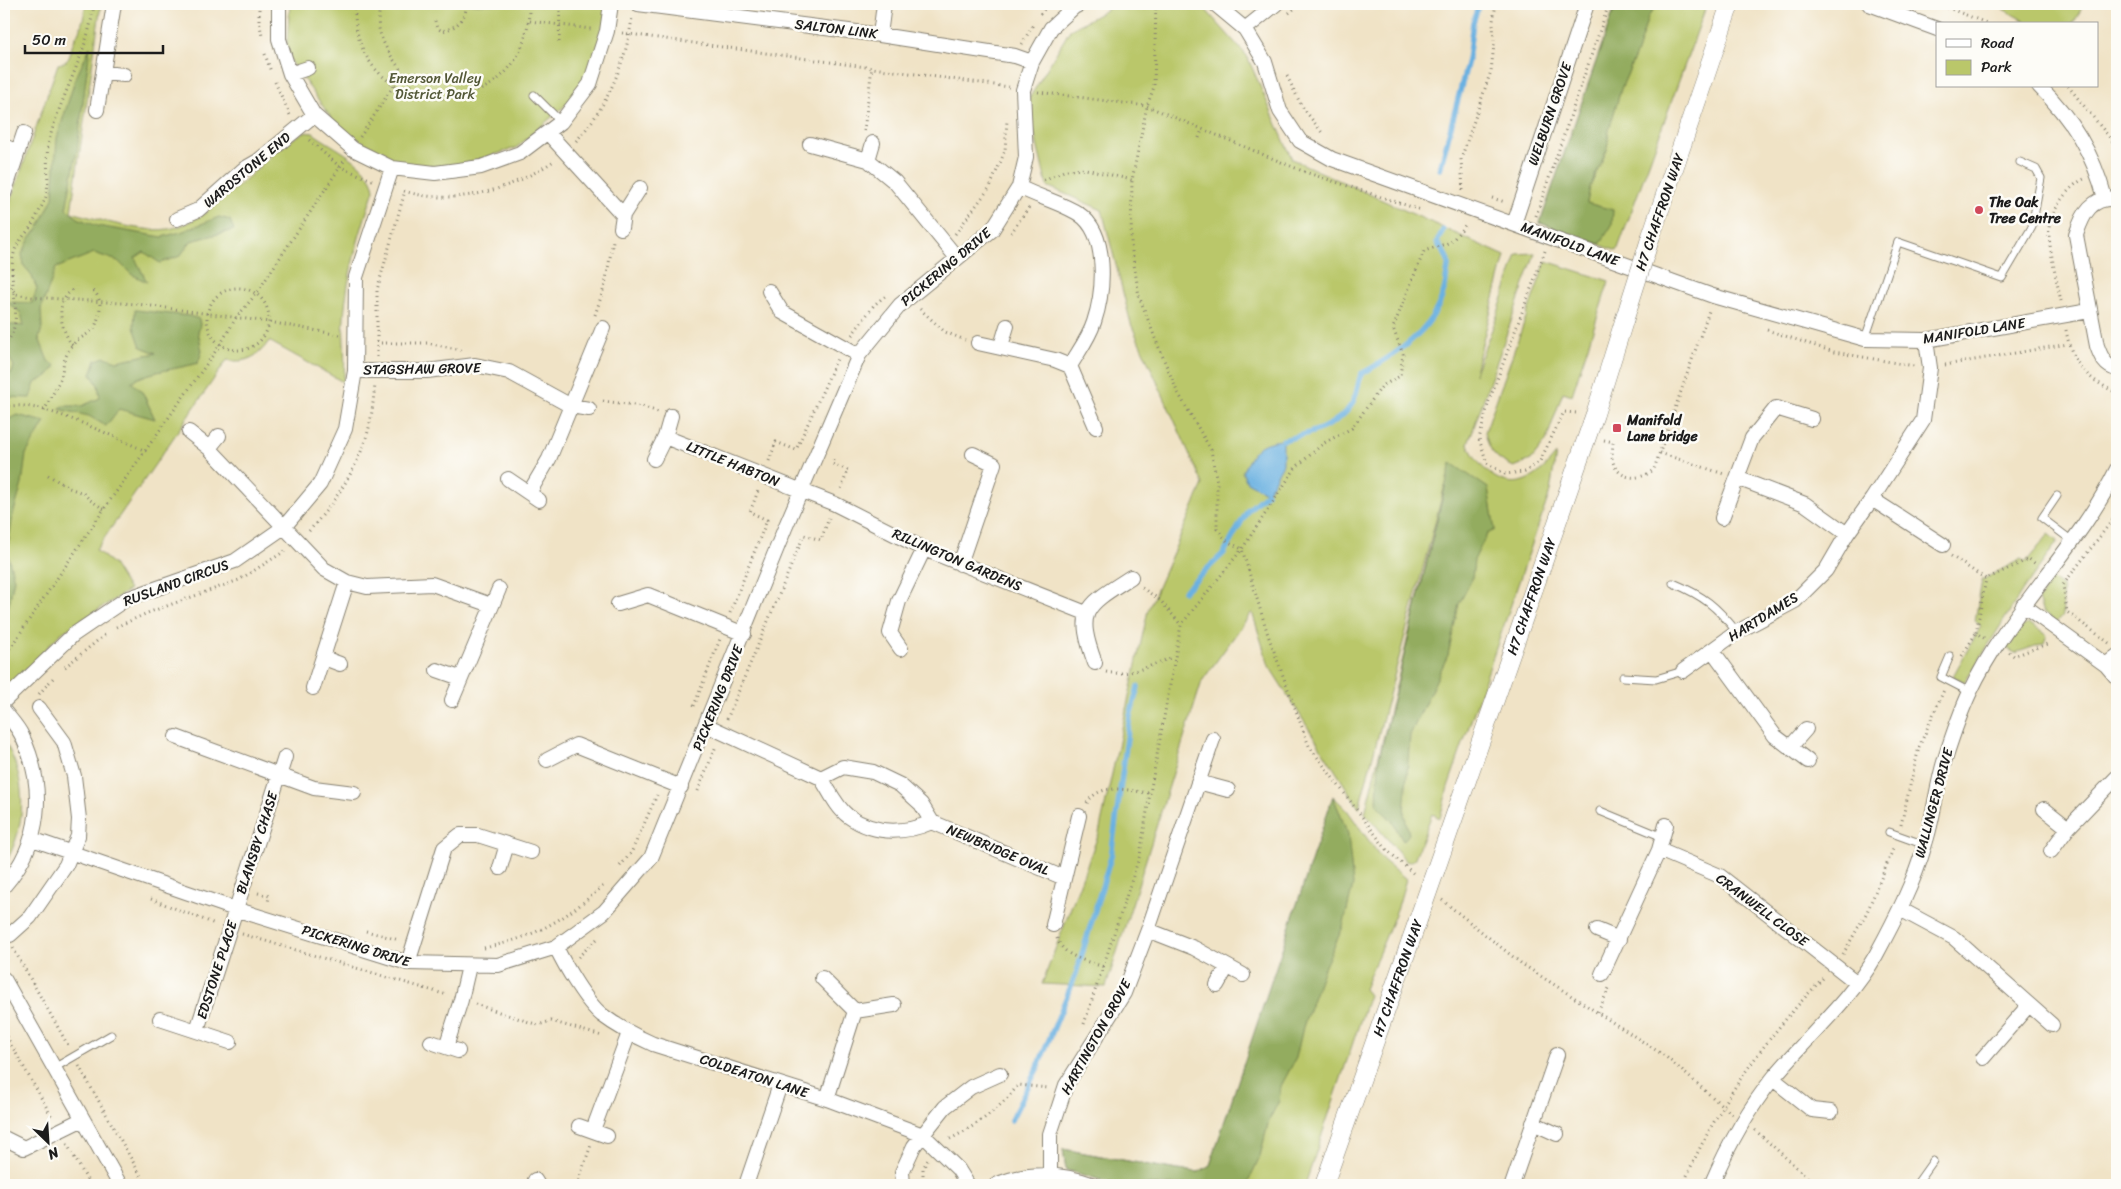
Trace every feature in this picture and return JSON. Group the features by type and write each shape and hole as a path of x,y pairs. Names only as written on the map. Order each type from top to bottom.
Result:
{"street":[{"path":"97,110 114,4"},
{"path":"280,4 279,39 290,74 314,115 353,149 392,168 435,173 481,167 520,153 561,122 590,84 607,31 611,4"},
{"path":"880,35 884,4"},
{"name":"PICKERING DRIVE","path":"32,839 236,909 408,963 469,966 498,965 556,947 604,912 651,858 682,787 801,491 859,355 900,305 992,230 1020,187 1026,157 1023,90 1032,62 1051,28 1074,7 1080,4"},
{"path":"1215,4 1244,28 1276,4"},
{"name":"WELBURN GROVE","path":"1514,224 1587,4"},
{"name":"H7 CHAFFRON WAY","path":"1324,1185 1595,414 1651,236 1730,4"},
{"path":"1868,4 1936,29"},
{"name":"SALTON LINK","path":"635,8 880,35 1015,56 1032,62"},
{"name":"MANIFOLD LANE","path":"1244,28 1265,62 1280,111 1300,141 1332,159 1713,296 1865,339 1926,340 2089,312"},
{"path":"290,74 308,68"},
{"path":"104,73 124,75"},
{"path":"2041,88 2062,109 2086,144 2111,199 2091,207 2081,219 2076,235 2089,312 2101,359 2117,370"},
{"name":"WARDSTONE END","path":"177,219 198,210 244,169 258,161 314,115"},
{"path":"548,133 566,152 622,222 640,188"},
{"path":"4,194 24,134"},
{"path":"868,160 873,143"},
{"path":"810,144 868,160 895,182 957,258"},
{"path":"4,146 18,152"},
{"name":"RUSLAND CIRCUS","path":"4,701 73,634 126,599 235,561 284,527 320,484 346,429 355,371 356,277 392,168"},
{"path":"1020,187 1080,215 1094,231 1102,258 1101,289 1094,323 1070,366"},
{"path":"769,291 782,312 859,355"},
{"path":"1001,346 1007,326"},
{"path":"508,479 534,496 603,328"},
{"name":"HARTDAMES","path":"1683,671 1737,632 1795,601 1826,570 1847,534 1923,420 1930,368 1926,340"},
{"path":"978,343 1001,346 1055,360 1070,366 1095,421 1106,410"},
{"name":"STAGSHAW GROVE","path":"355,371 427,371 475,365 509,372 571,406 589,409"},
{"path":"1722,518 1752,438 1776,408 1812,419"},
{"path":"654,459 666,437 671,416"},
{"path":"189,432 209,448 324,569 347,582 367,587 432,584 491,605"},
{"path":"209,448 219,436"},
{"name":"LITTLE HABTON","path":"666,437 801,491"},
{"path":"960,564 994,464 973,454"},
{"name":"WALLINGER DRIVE","path":"1711,1185 1745,1122 1773,1079 1857,983 1875,957 1900,910 1925,845 1945,759 1970,692 1996,645 2022,605 2104,497 2117,469"},
{"path":"1737,478 1804,504 1847,534"},
{"name":"RILLINGTON GARDENS","path":"801,491 835,504 924,549 1086,614"},
{"path":"1872,499 1941,544"},
{"path":"901,649 890,633 898,601 924,549"},
{"path":"1095,663 1085,637 1086,614 1097,598 1131,577"},
{"path":"313,688 347,582"},
{"path":"452,700 499,589"},
{"path":"618,604 648,595 744,634"},
{"path":"2022,605 2106,665 2117,678"},
{"path":"1712,650 1775,736 1808,761"},
{"path":"2106,665 2114,650"},
{"path":"324,658 340,664"},
{"path":"437,670 460,678"},
{"path":"10,935 30,917 66,865 78,836 79,819 74,776 64,742 36,704"},
{"path":"4,711 21,734 35,772 38,809 32,839 16,873 4,886"},
{"path":"706,725 821,778"},
{"path":"1790,746 1806,728"},
{"name":"BLANSBY CHASE","path":"176,737 314,788 354,793"},
{"name":"HARTINGTON GROVE","path":"1050,1176 1050,1134 1066,1085 1124,994 1148,930 1213,739"},
{"path":"547,760 576,745 682,787"},
{"name":"BLANSBY CHASE","path":"236,909 278,776 286,757"},
{"name":"NEWBRIDGE OVAL","path":"932,822 912,830 892,832 867,826 848,815 835,802 821,778 843,767 872,772 900,785 921,804 932,822 1064,878"},
{"path":"2051,851 2068,828 2117,777"},
{"path":"1198,782 1228,790"},
{"path":"2044,809 2068,828"},
{"name":"NEWBRIDGE OVAL","path":"1054,925 1079,816"},
{"path":"408,963 444,848 460,835 478,835 531,852"},
{"path":"1602,974 1663,838"},
{"name":"CRANWELL CLOSE","path":"1663,838 1720,876 1857,983"},
{"path":"500,868 507,844"},
{"name":"EDSTONE PLACE","path":"197,1030 231,930 236,909"},
{"path":"1900,910 1954,938 2028,1006 2052,1025"},
{"path":"1148,930 1194,948 1243,975"},
{"path":"1597,930 1619,939"},
{"name":"COLDEATON LANE","path":"556,947 566,968 601,1014 629,1033 653,1044 898,1123 924,1135 937,1146 958,1169 968,1185"},
{"path":"431,1042 452,1049 469,966"},
{"path":"1217,985 1226,967"},
{"path":"822,978 855,1011"},
{"path":"4,979 120,1185"},
{"path":"855,1011 894,1005"},
{"path":"1983,1058 2028,1006"},
{"path":"827,1099 855,1011"},
{"name":"EDSTONE PLACE","path":"160,1019 230,1042"},
{"path":"607,1136 586,1128 629,1033"},
{"path":"1512,1185 1557,1055"},
{"path":"903,1185 902,1172 914,1146 945,1107 971,1087 1000,1074"},
{"path":"1773,1079 1812,1110 1831,1112"},
{"path":"746,1185 780,1085"},
{"path":"4,1138 24,1148 60,1132 82,1119"},
{"path":"1533,1123 1557,1134"},
{"path":"996,1185 1050,1176 1094,1185"}],"lane":[{"path":"534,95 561,122"},
{"path":"1865,339 1898,242 2002,278 2032,228 2041,178 2036,169 2020,162"},
{"path":"2057,496 2042,518 2071,540"},
{"path":"1673,583 1699,594 1721,612 1737,632"},
{"path":"1950,656 1941,677 1970,692"},
{"name":"HARTDAMES","path":"1624,677 1656,679 1683,671"},
{"path":"1600,811 1663,838"},
{"path":"1889,832 1925,845"},
{"path":"53,1068 111,1035"},
{"path":"1916,1185 1933,1161"}],"path":[{"path":"4,346 16,323 16,294 11,268 15,249 32,224 45,199 48,143 90,29 94,4"},
{"path":"260,4 259,20 267,62 284,106 297,128 318,150 340,167 405,191 437,196 469,196 511,185 545,167 566,152 586,131 605,100 630,34 635,8"},
{"path":"355,4 354,20 361,45 374,67 394,85 416,95 442,99 467,96 490,85 510,68 523,46 530,21 529,4"},
{"path":"382,4 378,14 379,32 398,69 409,80 416,95"},
{"path":"435,21 437,28 442,31 453,27 465,15 466,4"},
{"path":"1156,4 1154,87 1147,106 1132,180 1131,245 1139,296 1177,391 1210,450 1217,482 1217,529 1227,541 1242,549 1268,635 1308,746 1387,850 1416,876"},
{"path":"1287,14 1300,4"},
{"path":"1459,206 1463,188 1461,159 1491,71 1494,45 1493,21 1496,4"},
{"path":"1531,230 1609,4"},
{"path":"1938,4 1984,22"},
{"path":"559,42 560,10"},
{"path":"530,21 1147,106 1305,172 1428,212"},
{"path":"872,67 864,132 873,143"},
{"path":"1284,68 1301,105 1316,128 1329,140"},
{"path":"4,657 104,509 220,345 236,318 256,294 394,85 398,69"},
{"path":"2070,88 2114,143 2117,151"},
{"path":"1199,138 1202,130"},
{"path":"1008,238 1037,196 1037,183 1066,170 1086,169 1132,180"},
{"path":"1454,185 1472,191"},
{"path":"36,704 62,669 115,627 150,612 239,580 298,542 327,511 349,477 367,434 378,372 377,290 405,191"},
{"path":"1491,197 1519,207"},
{"path":"1456,221 1474,227"},
{"path":"603,328 593,320 605,285 614,238 622,222"},
{"path":"1080,1032 1104,967 1140,855 1181,625 1242,549 1296,467 1324,443 1352,428 1382,386 1400,376 1403,354 1393,328 1424,251 1451,242 1466,224"},
{"path":"1550,236 1489,402 1479,439 1488,463 1505,474 1525,472 1540,461 1564,412 1595,414"},
{"path":"1536,248 1554,254"},
{"path":"4,279 16,294 62,300 137,304 269,322 354,337"},
{"path":"236,288 256,294 266,306 269,322 260,341 251,347 241,350 220,345 209,331 207,314 211,304 226,290 236,288"},
{"path":"72,345 62,325 62,300 66,294 74,289"},
{"path":"44,411 61,378 64,361 72,345 94,330 101,303 98,294 93,290"},
{"path":"1587,436 1613,442 1612,460 1616,469 1624,475 1636,478 1648,475 1654,469 1710,311 1713,296"},
{"path":"913,314 928,304"},
{"path":"1700,308 1718,314"},
{"path":"920,309 945,332 978,343"},
{"path":"1763,328 1834,352 1930,368 2068,344"},
{"path":"6,407 32,406 79,422 146,451"},
{"path":"1660,453 1737,478"},
{"path":"696,794 804,535 821,540 848,470 832,464 835,456"},
{"path":"48,475 69,488 83,493 104,509"},
{"path":"2063,585 2117,514"},
{"path":"1941,544 1939,548 1986,579 2029,559 2063,585 2068,612 2114,650"},
{"path":"1131,577 1136,584 1160,600 1181,625"},
{"path":"1683,1185 1700,1144 1721,1106 1783,1023 1836,966 1867,912 1881,882 1898,836 1919,747 1948,681 1976,633"},
{"path":"1095,663 1104,671 1125,673 1134,672 1174,656"},
{"path":"619,867 631,852 665,779"},
{"path":"1079,816 1092,795 1111,788 1150,793"},
{"path":"480,949 511,942 545,929 574,912 608,882"},
{"path":"243,888 269,896 268,905 277,907"},
{"path":"1438,896 1466,921 1522,964 1665,1056 1721,1106 1745,1122 1816,1185"},
{"path":"359,929 413,944"},
{"path":"566,968 604,932"},
{"path":"1068,953 1104,967"},
{"path":"1598,1012 1611,988 1602,974"},
{"path":"461,1000 538,1025 551,1020 609,1038 629,1033"},
{"path":"4,1032 90,1185"},
{"path":"923,1185 923,1168 937,1146 969,1130 1012,1093 1018,1085 1036,1085 1051,1088 1055,1080"},
{"path":"577,1185 593,1138 586,1128"}],"green space":[{"path":"86,4 101,4 71,212 136,228 162,230 173,228 190,222 206,212 272,155 304,132 313,133 359,164 371,180 374,190 359,237 348,284 344,325 345,366 343,382 269,341 261,351 251,358 240,361 227,360 96,550 113,564 129,590 60,634 14,682 4,685 4,220 58,64 66,61 70,56 72,45 82,23"},
{"name":"Emerson Valley District Park","path":"290,4 611,4 590,84 516,148 435,173 353,149 286,54"},
{"path":"1117,4 1185,4 1205,9 1247,56 1292,159 1505,256 1474,375 1496,319 1517,254 1535,253 1468,444 1487,472 1506,482 1516,483 1526,480 1540,472 1556,454 1550,492 1448,787 1440,818 1432,814 1414,860 1407,862 1365,813 1445,485 1359,808 1269,666 1252,612 1202,681 1106,987 1042,984 1099,833 1148,610 1203,484 1131,324 1102,210 1047,186 1027,102 1070,30"},
{"path":"1616,4 1707,4 1617,251 1540,223"},
{"path":"1616,4 1658,4 1648,17 1637,52 1621,89 1609,130 1607,150 1590,187 1587,203 1613,210 1612,225 1600,244 1540,223"},
{"path":"1994,4 2084,4 2074,22 2026,22"},
{"path":"90,47 77,150 66,209 78,218 97,226 162,237 181,232 219,217 230,220 234,230 191,241 180,256 160,263 144,252 135,258 147,282 131,274 118,261 94,253 56,268 41,309 42,328 39,338 48,361 56,366 48,376 35,383 30,398 4,397 4,373 12,373 14,366 4,348 4,324 24,326 21,313 7,302 32,303 37,289 31,274 24,266 22,254 30,238 38,229 53,198 57,138 75,80"},
{"path":"1546,261 1609,281 1572,395 1563,392 1546,441 1531,460 1514,467 1502,461 1494,454 1485,432"},
{"path":"135,310 189,316 199,319 198,332 202,351 198,363 155,373 131,382 142,391 155,419 119,409 106,426 89,416 59,409 63,406 82,406 100,398 98,385 91,374 96,360 105,357 117,361 156,353 141,347 134,327"},
{"path":"17,415 45,422 26,454 22,484 13,515 7,552 14,579 7,614 8,630 4,639 4,433 7,420"},
{"path":"1451,463 1488,488 1495,530 1487,534 1474,560 1472,579 1459,604 1448,655 1410,735 1404,813 1409,834 1403,841 1392,821 1377,805 1379,759"},
{"path":"2049,534 2058,541 2023,590 1965,682 1953,676 1981,626 1975,621 1982,580 2021,559 2026,562"},
{"path":"2051,579 2062,587 2063,615 2057,622 2043,612 2038,600"},
{"path":"2027,624 2034,626 2047,635 2044,643 2015,653 2005,647 2015,631"},
{"path":"4,741 12,755 17,771 22,803 17,836 12,851 4,865"},
{"path":"1333,796 1347,810 1382,859 1406,879 1398,907 1364,989 1369,995 1305,1185 1119,1185 1066,1170 1063,1149 1177,1170 1199,1172 1210,1165"},
{"path":"1333,796 1348,834 1353,885 1343,927 1324,968 1303,1027 1296,1058 1281,1086 1279,1101 1269,1120 1260,1156 1247,1185 1119,1185 1066,1170 1063,1149 1177,1170 1199,1172 1210,1165"}],"water":[{"path":"1283,440 1283,464 1267,493 1247,482 1242,472 1257,448 1267,443"}],"waterway":[{"path":"1440,169 1468,60 1473,22 1479,4"},
{"path":"1283,440 1312,432 1331,424 1339,418 1352,404 1361,374 1403,347 1426,325 1442,297 1446,281 1448,260 1437,242 1443,230"},
{"path":"1184,591 1224,553 1248,510 1267,493"},
{"path":"1011,1120 1037,1069 1076,974 1111,857 1130,716 1138,687"}],"place":[{"name":"The Oak Tree Centre","path":"1979,210"},
{"name":"Manifold Lane bridge","path":"1617,428"}]}
